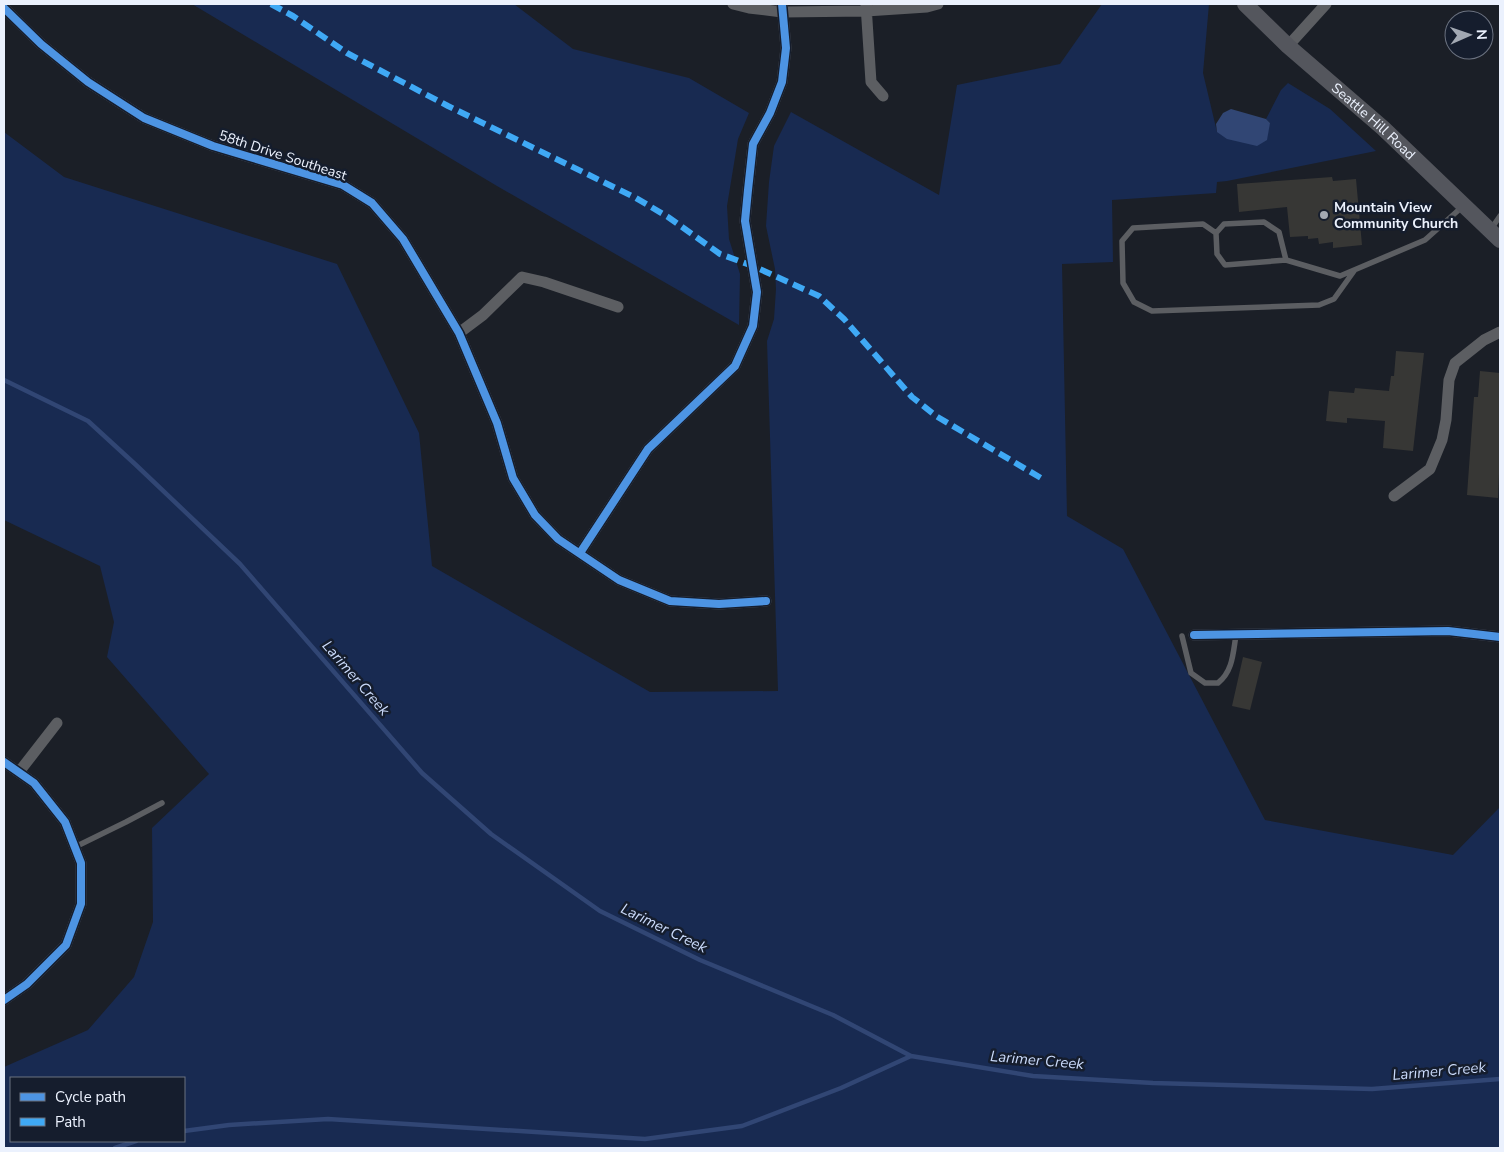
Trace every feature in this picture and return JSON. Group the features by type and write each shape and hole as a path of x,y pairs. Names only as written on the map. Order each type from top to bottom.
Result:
{"main road":[{"name":"Seattle Hill Road","path":"1245,4 1288,46 1383,128 1495,235"}],"street":[{"path":"733,4 748,8 927,7 938,4"},
{"path":"1288,46 1326,4"},
{"name":"58th Drive Southeast","path":"4,8 41,44 88,82 144,118 213,146 344,185 372,203 403,239 459,333 497,423 513,478 535,515 558,539 619,580 670,601 719,604 766,601"},
{"path":"580,552 648,449 735,366 753,326 757,292 745,221 753,144 770,112 782,82 786,48 782,8"},
{"path":"866,8 871,82 883,96"},
{"path":"459,333 483,315 522,277 544,282 618,307"},
{"path":"1394,496 1430,469 1442,440 1446,420 1449,380 1455,364 1484,340 1500,332"},
{"path":"1194,635 1448,631 1500,637"},
{"path":"19,772 57,723"},
{"path":"4,762 34,783 65,822 81,863 81,904 66,945 27,984 4,1000"}],"lane":[{"path":"1286,260 1279,232 1264,222 1224,224 1216,233 1217,254 1225,265 1286,260 1340,276 1425,240 1464,205"},
{"path":"1495,235 1500,216"},
{"path":"1216,233 1203,224 1133,228 1122,241 1122,258 1123,283 1134,302 1152,311 1319,305 1334,300 1354,271"},
{"path":"1182,636 1192,673 1198,679 1218,683 1223,679 1232,664 1236,635"},
{"path":"75,847 162,803"}],"shaded area":[{"path":"192,4 514,4 573,49 689,78 749,113 738,139 727,206 729,239 740,274 739,325 497,186"},
{"path":"1102,4 1209,4 1203,73 1217,132 1270,123 1266,119 1281,90 1288,83 1330,109 1376,151 1217,182 1216,193 1112,200 1113,262 1062,264 1067,516 1123,549 1265,820 1453,855 1500,807 1500,1148 4,1148 4,1067 88,1030 134,977 153,922 152,828 209,774 107,657 114,622 100,566 4,520 4,132 64,177 337,264 419,433 432,566 650,692 778,691 767,341 774,319 776,289 775,269 766,226 774,146 791,112 939,195 957,85 1060,64"},
{"path":"1231,109 1266,119 1270,123 1267,140 1257,146 1227,139 1217,132 1216,124 1223,113"}],"building":[{"path":"1332,177 1333,181 1356,179 1362,245 1333,248 1333,242 1319,244 1318,238 1308,239 1308,236 1290,237 1287,207 1239,212 1237,184"},
{"path":"1396,351 1424,353 1413,451 1383,448 1385,421 1347,418 1347,423 1326,421 1329,391 1354,393 1355,388 1389,391 1391,376 1394,376"},
{"path":"1480,371 1500,373 1498,498 1467,495 1474,397 1478,397"},
{"path":"1243,657 1262,662 1250,710 1232,706"}],"waterway":[{"name":"Larimer Creek","path":"4,380 88,421 136,465 240,564 422,773 491,834 600,911 700,960 833,1015 911,1056 1033,1076 1153,1083 1372,1089 1500,1079"},
{"path":"185,1131 229,1125 328,1119 645,1139 742,1126 841,1088 911,1056"},
{"path":"115,1148 133,1142"}],"marked path":[{"path":"271,4 293,16 347,53 448,106 636,198 668,217 720,254 753,266 819,296 844,319 912,397 936,416 1041,478"}],"cycle path":[{"path":"580,553 648,449 735,366 753,326 757,292 745,221 753,144 770,113 782,82 786,48 782,4"},
{"path":"4,8 41,44 88,82 144,118 213,146 343,185 372,203 403,239 459,333 497,423 513,478 535,515 558,539 619,580 670,601 719,604 766,601"},
{"path":"1194,635 1448,631 1500,637"},
{"path":"4,762 34,783 65,822 81,863 81,904 66,945 27,984 4,1000"}],"place":[{"name":"Mountain View Community Church","path":"1324,215"}]}
